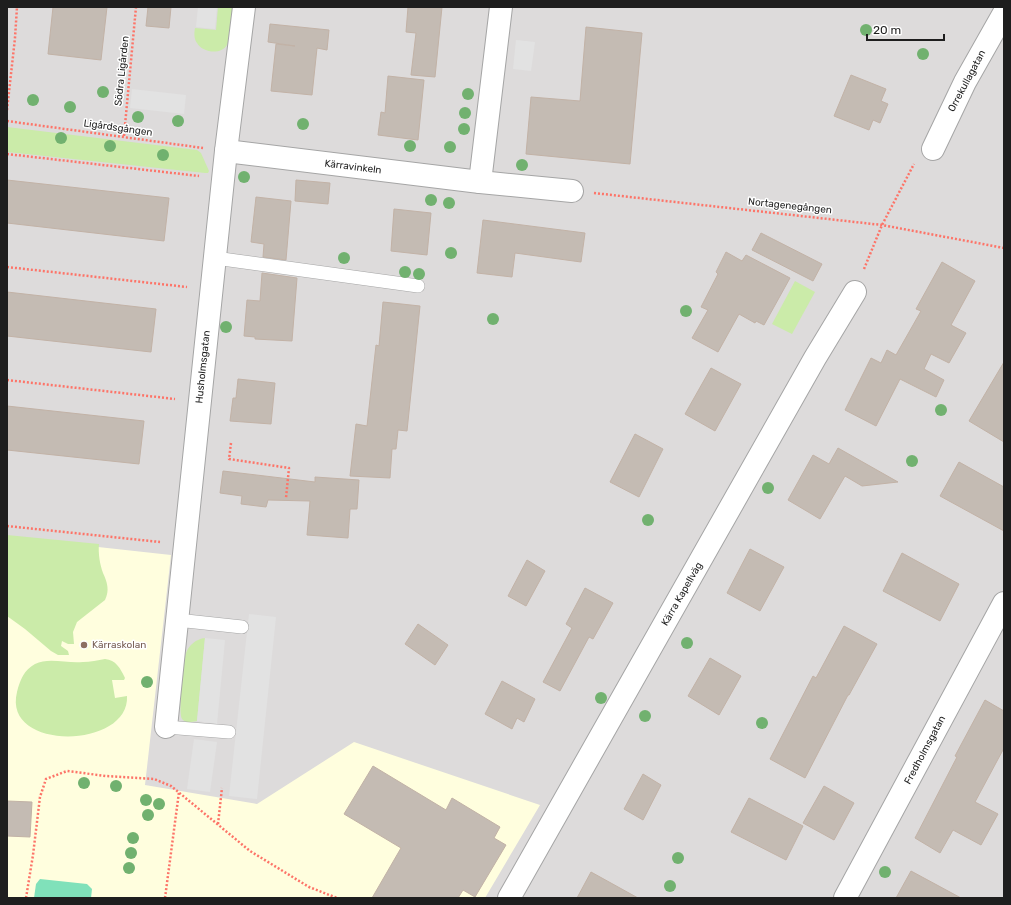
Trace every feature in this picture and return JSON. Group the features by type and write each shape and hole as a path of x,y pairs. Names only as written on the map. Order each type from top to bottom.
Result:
{"street":[{"name":"Husholmsgatan","path":"166,726 226,151 244,7"},
{"path":"480,182 501,7"},
{"name":"Orrekullagatan","path":"933,149 965,82 1004,13"},
{"name":"Kärravinkeln","path":"226,151 480,182 572,191"},
{"name":"Kärra Kapellväg","path":"509,898 815,358 855,292"},
{"name":"Fredholmsgatan","path":"846,898 1004,602"}],"lane":[{"path":"215,258 418,286"},
{"path":"177,620 242,627"},
{"path":"166,726 229,732"}],"path":[{"path":"7,110 17,7"},
{"name":"Södra Ligården","path":"124,136 136,7"},
{"name":"Ligårdsgången","path":"7,121 226,151"},
{"path":"855,292 882,225 917,159 933,149"},
{"path":"7,154 224,179"},
{"name":"Nortagenegången","path":"572,191 882,225 1004,248"},
{"path":"7,267 212,289"},
{"path":"7,380 200,402"},
{"path":"231,443 229,459 289,468 286,498"},
{"path":"7,526 185,545"},
{"path":"26,898 40,797 46,778 67,771 106,776 143,777 154,779 171,786 250,851 309,887 337,898"},
{"path":"218,824 222,788"},
{"path":"165,898 179,792"}],"shaded area":[{"path":"7,7 1004,7 1004,898 7,898"},
{"path":"198,7 217,7 215,29 196,27"},
{"path":"516,40 535,42 531,71 513,69"},
{"path":"132,89 186,95 184,114 130,108"},
{"name":"Kärraskolan","path":"7,537 171,555 145,785 257,804 354,742 540,805 485,898 7,898"},
{"path":"249,614 276,617 257,799 229,796"},
{"path":"205,638 225,640 217,724 197,721"},
{"path":"194,739 217,742 210,792 187,789"}],"green space":[{"path":"218,7 233,7 231,32 227,45 221,50 212,52 203,49 197,43 194,34 195,28 216,30"},
{"path":"7,127 197,150 201,153 209,171 208,173 205,173 7,152"},
{"path":"795,281 815,292 792,334 772,324"},
{"path":"7,535 99,544 100,563 106,580 107,596 105,600 77,622 73,632 74,644 68,644 62,641 61,646 68,651 69,655 58,655 51,651 7,616"},
{"path":"205,638 197,721 187,722 182,719 181,715 181,687 186,653 191,645 196,641"},
{"path":"105,659 115,663 125,678 124,680 112,680 115,698 127,696 123,714 109,726 90,734 68,736 46,734 28,725 18,712 17,692 25,672 31,666 46,661 88,662"},
{"path":"40,879 87,884 92,889 91,898 34,898 36,884"}],"building":[{"path":"53,7 107,7 101,60 48,54"},
{"path":"148,7 171,7 169,28 146,26"},
{"path":"408,7 442,7 435,77 411,75 416,33 406,32"},
{"path":"270,24 329,30 327,50 317,48 312,95 271,91 276,44 295,46 268,42"},
{"path":"586,27 642,33 630,164 526,154 531,97 580,101"},
{"path":"851,75 886,89 881,101 888,104 880,123 873,120 869,130 834,116"},
{"path":"388,76 424,80 418,140 378,135 381,112 385,113"},
{"path":"7,180 169,198 164,241 7,223"},
{"path":"296,180 330,183 328,204 295,201"},
{"path":"256,197 291,201 286,260 263,257 264,244 251,242"},
{"path":"394,209 431,213 427,255 391,251"},
{"path":"483,220 585,233 581,262 515,253 512,277 477,273"},
{"path":"761,233 822,264 813,281 752,250"},
{"path":"726,252 742,261 746,255 790,278 764,325 756,321 755,323 739,314 718,352 692,338 708,310 701,307 718,274 716,272"},
{"path":"942,262 975,281 951,325 966,333 949,363 931,354 924,369 944,380 936,397 900,379 876,426 845,410 871,358 881,363 887,350 896,355 921,311 916,309"},
{"path":"262,273 297,278 292,341 255,339 255,337 244,336 247,300 260,301"},
{"path":"7,292 156,309 151,352 7,336"},
{"path":"383,302 420,306 407,431 398,430 396,449 392,449 390,478 350,476 356,424 367,426 376,345 379,346"},
{"path":"1004,362 1004,442 969,421"},
{"path":"711,368 741,384 715,431 685,414"},
{"path":"238,379 275,383 271,424 230,421 233,398 236,398"},
{"path":"7,406 144,421 139,464 7,450"},
{"path":"635,434 663,449 639,497 610,482"},
{"path":"838,448 898,482 862,486 845,476 820,519 788,500 813,455 829,464"},
{"path":"959,462 1004,487 1004,531 940,496"},
{"path":"223,471 315,482 315,477 359,480 357,509 350,509 348,538 307,535 310,501 268,500 266,507 241,504 242,496 220,493"},
{"path":"750,549 784,567 760,611 727,593"},
{"path":"902,553 959,584 940,621 883,591"},
{"path":"527,560 545,571 526,606 508,596"},
{"path":"585,588 613,603 593,639 589,637 560,691 543,682 572,628 566,624"},
{"path":"418,624 448,645 435,665 405,644"},
{"path":"844,626 877,644 848,695 805,778 770,759 813,676 816,678"},
{"path":"710,658 741,676 719,715 688,696"},
{"path":"502,681 535,699 524,722 517,718 512,729 485,714"},
{"path":"985,700 1004,711 1004,748 975,802 998,814 981,845 953,830 940,853 915,838 957,757 955,756"},
{"path":"373,766 446,810 452,798 500,827 494,838 506,845 475,897 463,890 458,898 372,898 401,848 344,814"},
{"path":"643,774 661,785 643,820 624,809"},
{"path":"824,786 854,803 834,840 803,823"},
{"path":"749,798 803,826 786,860 731,832"},
{"path":"7,801 32,802 30,837 7,836"},
{"path":"911,871 961,898 896,898"},
{"path":"591,872 638,898 577,898"}],"place":[{"name":"Kärraskolan","path":"84,645"}]}
